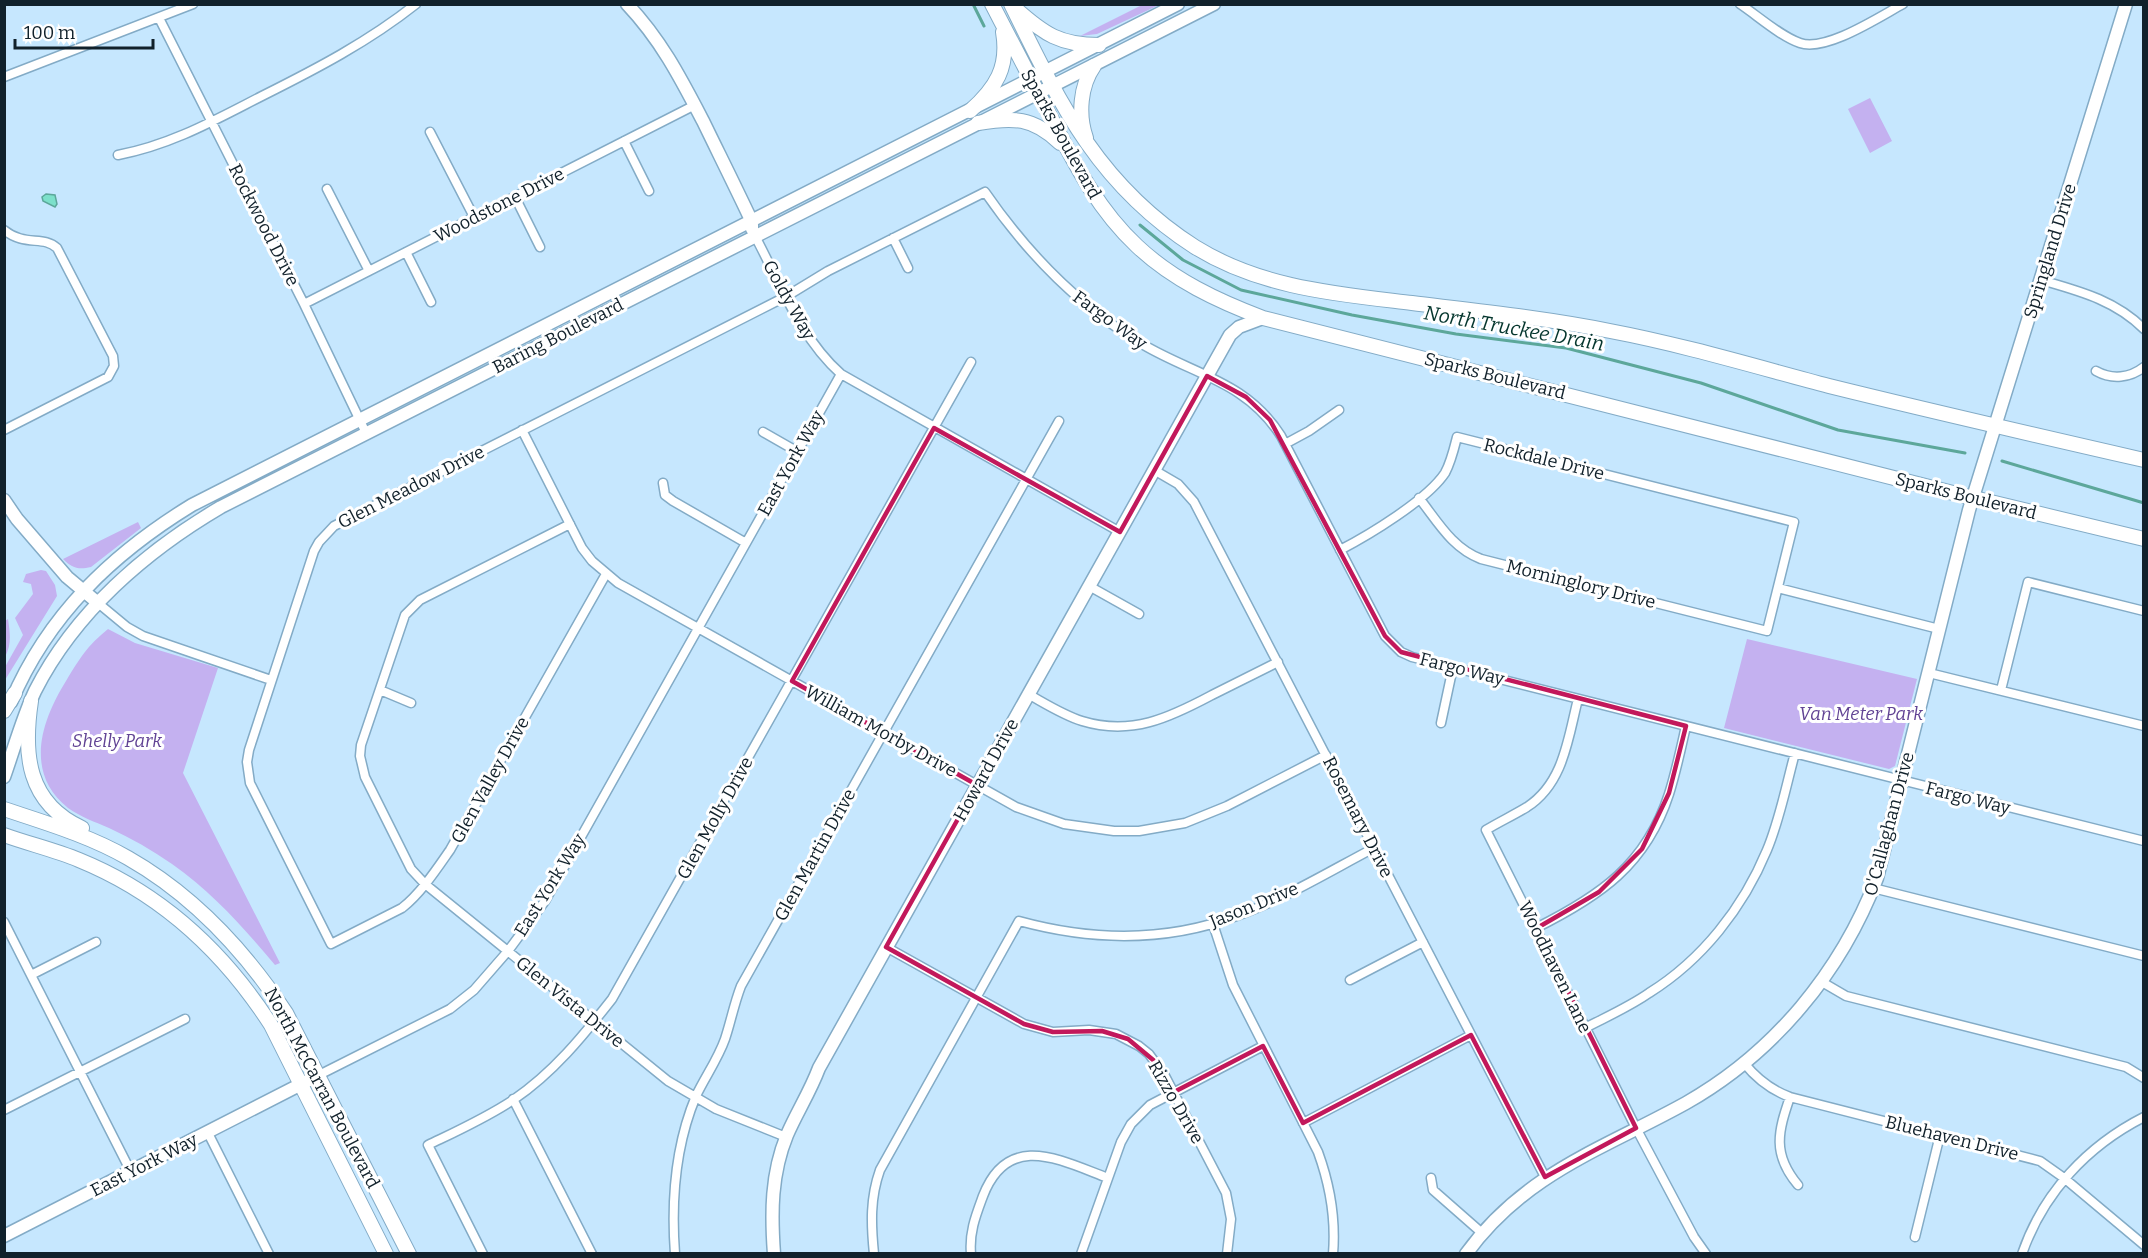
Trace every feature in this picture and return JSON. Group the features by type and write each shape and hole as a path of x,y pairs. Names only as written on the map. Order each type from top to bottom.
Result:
{"main road":[{"name":"Sparks Boulevard","path":"992,4 1088,188 1102,207 1138,247 1172,273 1222,302 1263,318 2144,538"},
{"name":"Sparks Boulevard","path":"1011,4 1052,88 1102,165 1130,195 1167,228 1224,263 1285,285 1317,292 1505,315 1612,331 1994,426 2144,460"},
{"path":"1011,4 1052,37 1079,45 1099,45"},
{"path":"970,111 992,90 1001,71 1005,56 1000,21"},
{"path":"1090,148 1083,129 1081,113 1085,82 1094,66"},
{"path":"978,123 1002,119 1029,122 1051,135 1068,151"},
{"path":"4,711 15,693"},
{"path":"31,701 28,751 33,779 40,793 61,816 126,857"},
{"name":"North McCarran Boulevard","path":"4,809 53,825 126,857 175,890 226,935 254,967 276,998 319,1076 409,1254"},
{"name":"North McCarran Boulevard","path":"4,835 87,863 124,881 177,917 212,949 256,1001 271,1025 387,1254"}],"street":[{"path":"4,77 193,4"},
{"path":"118,155 163,144 212,122 332,60 364,41 416,4"},
{"name":"Goldy Way","path":"627,4 659,42 694,105 752,222 755,236 807,336 818,351 842,374 1120,532"},
{"name":"Baring Boulevard","path":"4,717 28,664 40,644 83,590 142,537 172,517 1178,4"},
{"name":"Baring Boulevard","path":"4,777 31,701 64,646 98,603 137,565 176,534 221,507 1214,4"},
{"path":"1740,4 1792,40 1810,45 1829,42 1903,4"},
{"name":"Springland Drive","path":"1973,497 2126,4"},
{"name":"Rockwood Drive","path":"159,18 304,304 366,433"},
{"name":"Woodstone Drive","path":"304,304 694,105"},
{"path":"430,132 474,218"},
{"path":"624,141 649,191"},
{"path":"327,189 369,271"},
{"name":"Glen Meadow Drive","path":"331,944 250,783 247,772 249,750 271,680 314,552 325,533 334,526 787,296 828,271 985,192"},
{"name":"Fargo Way","path":"985,192 1035,257 1089,308 1143,345 1231,387 1259,407 1285,444 1385,636 1392,644 1412,657 2144,841"},
{"path":"515,197 540,247"},
{"path":"4,230 21,240 46,242 57,248 112,356 114,366 108,377 4,430"},
{"path":"893,238 908,268"},
{"path":"406,252 431,302"},
{"path":"2041,280 2108,302 2144,329"},
{"name":"Howard Drive","path":"774,1254 772,1201 775,1179 786,1137 819,1068 1230,335 1239,327 1263,318"},
{"name":"Glen Molly Drive","path":"483,1254 428,1145 513,1100 556,1065 594,1022 620,986 971,362"},
{"path":"2097,371 2106,376 2121,377 2131,375 2144,367"},
{"name":"East York Way","path":"4,1236 450,1009 474,990 508,951 545,901 842,374"},
{"path":"1285,444 1339,410"},
{"name":"Glen Martin Drive","path":"675,1254 673,1228 675,1176 682,1141 695,1099 725,1039 734,1002 741,986 1059,421"},
{"name":"William Morby Drive","path":"522,430 582,548 606,574 1019,808 1064,824 1089,829 1138,831 1185,823 1207,815 1326,755"},
{"path":"763,432 798,452"},
{"name":"Rockdale Drive","path":"1340,550 1372,532 1419,498 1438,481 1446,472 1457,437 1794,522 1778,588"},
{"name":"Rosemary Drive","path":"1154,470 1178,484 1194,502 1545,1178"},
{"path":"663,483 665,495 673,501 746,543"},
{"name":"O'Callaghan Drive","path":"1467,1254 1482,1233 1505,1210 1545,1178 1567,1164 1686,1102 1744,1063 1788,1023 1822,982 1855,928 1873,888 1973,497"},
{"name":"Morninglory Drive","path":"1419,498 1453,542 1461,549 1481,559 1767,631 1778,588"},
{"path":"4,500 17,519 67,577 127,627 143,636 271,680"},
{"name":"Glen Vista Drive","path":"570,524 420,600 405,615 361,745 361,767 411,868 425,884 668,1081 695,1099 716,1109 786,1137"},
{"name":"Glen Valley Drive","path":"331,944 402,908 425,884 450,850 606,574"},
{"path":"2001,690 2028,582 2144,611"},
{"path":"1089,586 1139,614"},
{"path":"1778,588 1939,629"},
{"path":"1028,694 1082,721 1099,725 1133,726 1166,718 1182,711 1278,662"},
{"path":"1441,723 1453,667"},
{"path":"1929,672 2144,726"},
{"path":"380,690 411,703"},
{"name":"Woodhaven Lane","path":"1578,699 1562,764 1548,788 1528,807 1486,830 1636,1128 1694,1237 1706,1254"},
{"path":"1536,928 1584,903 1599,892 1622,872 1642,849 1662,813 1686,726"},
{"path":"1585,1028 1625,1008 1672,977 1695,957 1730,918 1757,873 1768,849 1795,753"},
{"name":"Jason Drive","path":"976,997 1019,921 1073,933 1128,936 1178,932 1213,924 1263,906 1374,848"},
{"path":"1873,888 2144,956"},
{"path":"4,922 131,1172"},
{"path":"1213,924 1233,985 1318,1152 1331,1193 1334,1215 1333,1254"},
{"path":"31,975 96,942"},
{"path":"1350,980 1423,942"},
{"name":"Rizzo Drive","path":"886,947 1024,1024 1038,1029 1067,1032 1102,1031 1128,1039 1149,1054 1174,1092 1226,1193 1231,1219 1227,1254"},
{"path":"1822,982 1846,996 2126,1067 2144,1078"},
{"path":"874,1254 872,1200 880,1170 976,997"},
{"path":"4,1110 185,1019"},
{"path":"1303,1123 1471,1035"},
{"path":"1081,1254 1121,1142 1131,1124 1150,1105 1263,1046"},
{"name":"Bluehaven Drive","path":"1744,1063 1754,1076 1790,1097 2040,1161 2064,1178 2144,1245"},
{"path":"1790,1097 1780,1126 1780,1151 1789,1174 1798,1185"},
{"path":"513,1100 592,1254"},
{"path":"2022,1254 2037,1219 2064,1178 2107,1139 2144,1117"},
{"path":"208,1133 269,1254"},
{"path":"1915,1237 1940,1135"},
{"path":"971,1254 971,1230 988,1184 1001,1167 1011,1160 1021,1156 1041,1155 1108,1178"},
{"path":"1431,1178 1433,1190 1482,1233"}],"highlighted area":[{"path":"1207,376 1246,397 1270,420 1385,636 1401,652 1686,726 1669,793 1642,849 1599,892 1537,928 1636,1128 1545,1177 1471,1035 1303,1123 1263,1046 1174,1092 1158,1064 1128,1039 1102,1031 1053,1032 1024,1024 886,947 977,785 792,681 934,428 1120,532"}],"green space":[{"path":"1142,5 1159,5 1097,34 1080,36"},
{"path":"1870,98 1892,141 1870,153 1848,109"},
{"path":"138,522 141,528 91,567 76,568 63,559"},
{"path":"46,571 55,585 57,596 5,680 5,667 23,635 15,618 33,594 31,584 23,582 26,574"},
{"path":"8,619 10,643 5,657 5,621"},
{"name":"Shelly Park","path":"108,629 135,643 218,668 183,773 280,963 275,965 227,911 187,875 141,844 68,808 54,794 46,779 41,763 41,746 50,713 80,659"},
{"name":"Van Meter Park","path":"1747,639 1917,679 1895,766 1889,769 1724,728"}],"shaded area":[{"path":"46,194 55,195 57,204 55,207 43,201 42,197"}],"waterway":[{"path":"973,4 984,26"},
{"name":"North Truckee Drain","path":"1140,225 1183,260 1241,290 1352,315 1456,334 1566,348 1701,383 1838,430 1965,453"},
{"name":"North Truckee Drain","path":"2002,461 2144,503"}]}
